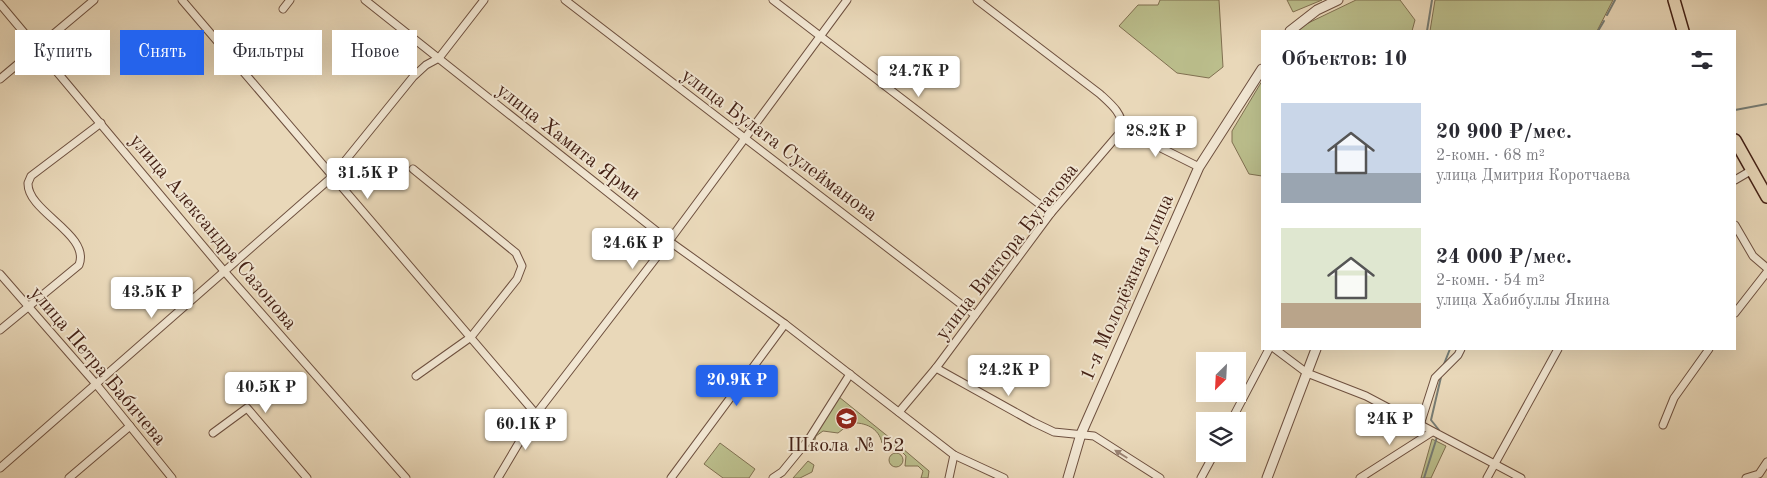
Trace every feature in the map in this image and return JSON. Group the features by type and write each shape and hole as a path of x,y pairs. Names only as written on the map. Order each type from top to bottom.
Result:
{"main road":[{"path":"1674,0 1683,30"},
{"path":"1736,142 1767,197"}],"street":[{"path":"57,30 94,0"},
{"path":"182,0 536,414"},
{"path":"282,9 290,0"},
{"name":"улица Хамита Ярми","path":"365,0 669,241 785,324 954,455 1004,478"},
{"path":"0,468 332,177 413,77 426,65 439,58 484,0"},
{"name":"улица Булата Сулейманова","path":"565,0 974,314"},
{"path":"773,0 1051,214"},
{"path":"498,478 536,414 669,241 847,0"},
{"path":"977,0 1100,94 1116,109 1122,121 1123,129 1198,167"},
{"path":"1291,30 1317,10 1338,0"},
{"name":"улица Александра Сазонова","path":"0,4 23,30"},
{"path":"0,79 15,66"},
{"name":"1-я Молодёжная улица","path":"1068,478 1081,434 1198,167 1261,71"},
{"name":"улица Александра Сазонова","path":"61,75 224,271 406,478"},
{"path":"0,330 79,265 81,256 77,245 32,196 28,186 29,179 101,123"},
{"name":"улица Виктора Бугатова","path":"899,412 936,368 974,314 1051,214 1123,129"},
{"path":"413,168 516,253 522,266 517,279 471,336 416,376"},
{"path":"1736,179 1752,170"},
{"path":"1736,227 1753,256 1767,268"},
{"path":"1736,312 1767,272"},
{"name":"улица Петра Бабичева","path":"0,274 96,384 172,478"},
{"path":"671,478 785,324"},
{"path":"1236,412 1268,350"},
{"path":"1276,350 1307,373 1366,396 1521,478"},
{"path":"1267,478 1316,350"},
{"path":"1420,425 1435,378 1458,355 1460,350"},
{"path":"1487,478 1557,350"},
{"path":"1663,425 1674,398 1708,350"},
{"path":"936,368 1054,432 1094,436 1160,478"},
{"path":"773,478 782,472 809,439 850,374"},
{"path":"213,433 247,408 307,478"},
{"path":"69,478 130,426"},
{"path":"1360,478 1432,432"},
{"path":"949,478 954,455"},
{"path":"1201,478 1210,462"},
{"path":"1746,478 1759,474 1767,462"}],"green space":[{"path":"1160,0 1219,0 1223,67 1209,78 1177,73 1119,26 1138,5 1158,5"},
{"path":"1287,0 1322,0 1293,12"},
{"path":"1356,0 1400,0 1415,20 1412,30 1298,30 1304,25"},
{"path":"1435,0 1613,0 1598,30 1430,30"},
{"path":"1261,83 1261,176 1249,174 1232,142 1232,131"},
{"path":"839,397 890,438 882,443 878,433 871,427 851,423 838,433 823,431 816,436 813,446 808,446"},
{"path":"1432,439 1446,446 1431,478 1421,478"},
{"path":"720,443 755,469 749,478 723,478 704,464"},
{"path":"896,443 929,471 928,478 921,478 923,471 918,466 905,466 906,456 900,450 894,450 892,447"},
{"path":"893,453 899,453 903,460 899,467 893,467 889,463 889,457"},
{"path":"808,461 814,465 812,472 800,478 793,478"}],"waterway":[{"path":"1427,30 1432,0"},
{"path":"1607,15 1615,0"},
{"path":"1599,30 1604,21"},
{"path":"1736,110 1767,104"},
{"path":"1444,364 1450,350"},
{"path":"1439,430 1431,420 1441,377"},
{"path":"1424,478 1437,437"}],"place":[{"name":"Школа № 52","path":"846,418"}]}
